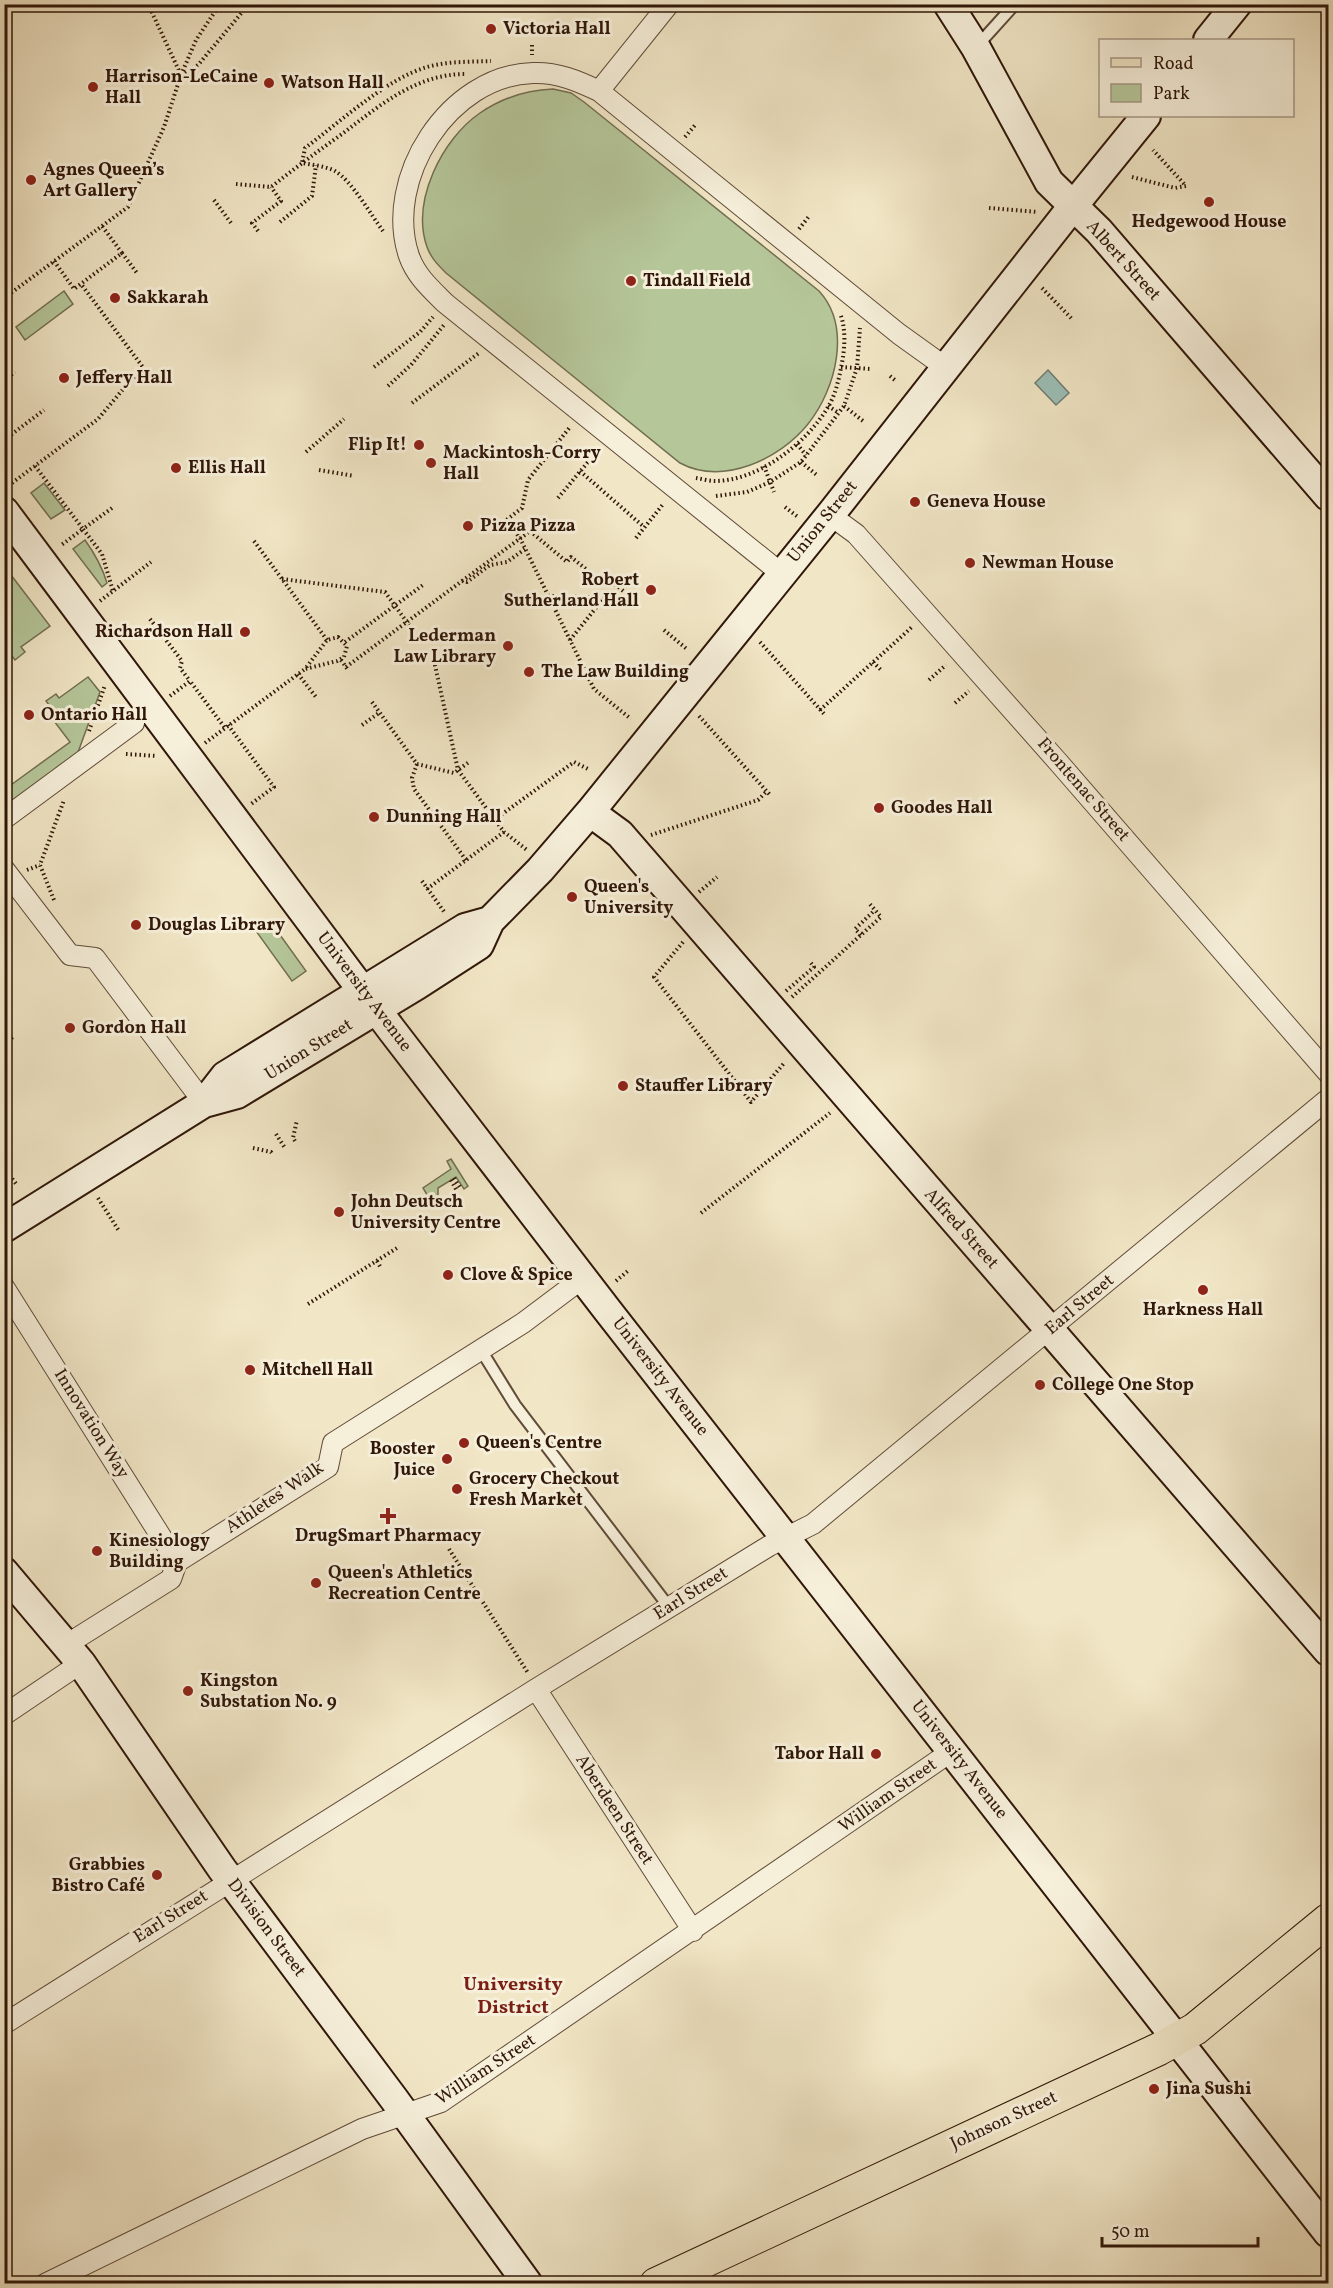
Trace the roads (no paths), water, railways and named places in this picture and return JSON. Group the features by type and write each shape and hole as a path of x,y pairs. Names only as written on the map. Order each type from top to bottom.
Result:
{"main road":[{"name":"Albert Street","path":"948,4 976,48 1049,182 1099,231 1329,496"},
{"path":"1209,39 1237,4"},
{"name":"Union Street","path":"4,1228 204,1103 225,1076 369,999 465,928 490,921 540,870 590,812 1145,117"},
{"name":"University Avenue","path":"4,511 369,999 596,1282 786,1537 1329,2234"},
{"name":"Alfred Street","path":"590,812 617,830 1329,1651"},
{"name":"Division Street","path":"4,1572 74,1654 231,1880 528,2283"},
{"name":"Johnson Street","path":"656,2283 1177,2039 1195,2029 1329,1920"}],"street":[{"path":"599,91 669,4"},
{"path":"782,574 683,486 610,435 450,307 424,282 410,260 403,234 404,201 412,172 426,142 447,116 473,91 506,78 533,73 571,78 599,91 899,334 954,356"},
{"name":"Frontenac Street","path":"830,514 864,542 1329,1072"},
{"path":"4,819 134,723"},
{"path":"4,869 70,956 95,958 204,1103"},
{"name":"Earl Street","path":"4,2024 231,1880 533,1683 669,1607 786,1537 813,1524 1329,1099"},
{"name":"Athletes’ Walk","path":"4,1714 74,1654 171,1579 177,1562 328,1467 333,1443 523,1323 596,1282"},
{"name":"Innovation Way","path":"4,1287 177,1562"},
{"name":"Aberdeen Street","path":"533,1683 693,1931"},
{"name":"William Street","path":"45,2283 362,2129 441,2102 952,1751"}],"lane":[{"path":"976,48 1015,4"},
{"path":"481,1350 515,1405 669,1607"}],"water":[{"path":"1048,370 1069,393 1056,405 1035,383"}],"place":[{"name":"Victoria Hall","path":"491,29"},
{"name":"Watson Hall","path":"269,83"},
{"name":"Harrison-LeCaine Hall","path":"93,87"},
{"name":"Agnes Queen’s Art Gallery","path":"31,180"},
{"name":"Hedgewood House","path":"1209,202"},
{"name":"Tindall Field","path":"631,281"},
{"name":"Sakkarah","path":"115,298"},
{"name":"Jeffery Hall","path":"64,378"},
{"name":"Flip It!","path":"419,445"},
{"name":"Mackintosh-Corry Hall","path":"431,463"},
{"name":"Ellis Hall","path":"176,468"},
{"name":"Geneva House","path":"915,502"},
{"name":"Pizza Pizza","path":"468,526"},
{"name":"Newman House","path":"970,563"},
{"name":"Robert Sutherland Hall","path":"651,590"},
{"name":"Richardson Hall","path":"245,632"},
{"name":"Lederman Law Library","path":"508,646"},
{"name":"The Law Building","path":"529,672"},
{"name":"Ontario Hall","path":"29,715"},
{"name":"Goodes Hall","path":"879,808"},
{"name":"Dunning Hall","path":"374,817"},
{"name":"Queen's University","path":"572,897"},
{"name":"Douglas Library","path":"136,925"},
{"name":"Gordon Hall","path":"70,1028"},
{"name":"Stauffer Library","path":"623,1086"},
{"name":"John Deutsch University Centre","path":"339,1212"},
{"name":"Clove & Spice","path":"448,1275"},
{"name":"Harkness Hall","path":"1203,1290"},
{"name":"Mitchell Hall","path":"250,1370"},
{"name":"College One Stop","path":"1040,1385"},
{"name":"Queen's Centre","path":"464,1443"},
{"name":"Booster Juice","path":"447,1459"},
{"name":"Grocery Checkout Fresh Market","path":"457,1489"},
{"name":"DrugSmart Pharmacy","path":"388,1516"},
{"name":"Kinesiology Building","path":"97,1551"},
{"name":"Queen's Athletics Recreation Centre","path":"316,1583"},
{"name":"Kingston Substation No. 9","path":"188,1691"},
{"name":"Tabor Hall","path":"876,1754"},
{"name":"Grabbies Bistro Café","path":"157,1875"},
{"name":"Jina Sushi","path":"1154,2089"}],"district":[{"name":"University District","path":"513,1996"}]}
